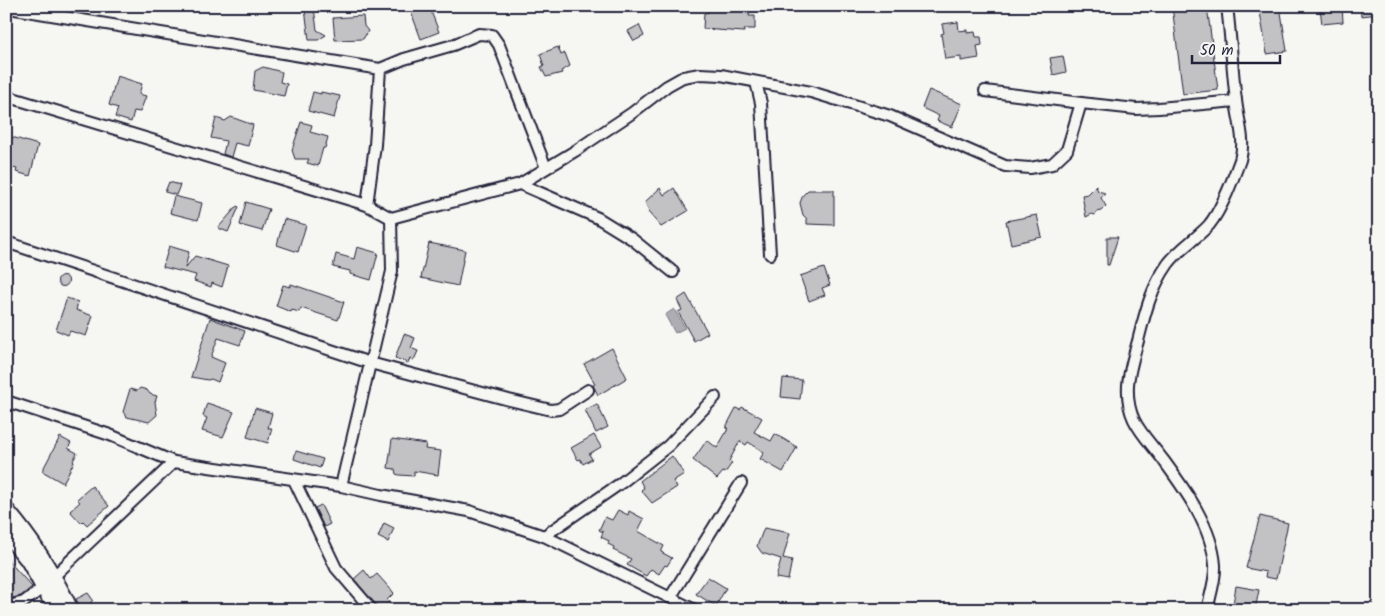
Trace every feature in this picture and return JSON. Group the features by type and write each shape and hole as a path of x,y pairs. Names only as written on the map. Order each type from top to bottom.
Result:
{"main road":[{"path":"6,511 28,536 49,581 57,610"},
{"path":"6,532 49,581 70,610"}],"street":[{"path":"1206,610 1215,567 1213,553 1205,528 1180,483 1140,432 1133,420 1129,407 1128,384 1134,353 1149,298 1159,277 1169,262 1209,224 1220,206 1240,159 1243,143 1236,101 1227,6"},
{"path":"15,8 380,69 404,59 453,45 479,34 492,35 499,45 546,168"},
{"path":"367,205 375,145 380,69"},
{"path":"6,96 367,205 391,218 520,184 576,151 632,113 666,86 682,77 700,74 721,75 811,92 890,116 1005,166 1030,168 1052,164 1067,150 1081,103"},
{"path":"756,82 761,103 770,254"},
{"path":"985,90 1081,103 1136,108 1159,108 1236,101"},
{"path":"520,184 598,218 632,239 673,272"},
{"path":"341,486 384,312 392,271 391,218"},
{"path":"6,242 370,363 551,410 560,409 588,390"},
{"path":"544,536 621,483 668,446 715,398"},
{"path":"6,401 110,435 174,462 341,486 469,511 544,536 695,610"},
{"path":"6,608 24,602 49,581 174,462"},
{"path":"294,480 336,568 372,610"},
{"path":"670,598 741,483"}],"shaded area":[{"path":"674,309 685,328 675,333 665,315"}],"building":[{"path":"429,6 439,32 421,39 411,12"},
{"path":"709,6 750,6 749,16 755,16 755,29 745,29 744,32 703,29 704,13 709,12"},
{"path":"1172,6 1207,6 1218,90 1183,94"},
{"path":"1259,6 1280,6 1287,51 1267,54"},
{"path":"1342,6 1343,22 1322,24 1320,8"},
{"path":"1360,6 1379,6 1379,14 1361,16"},
{"path":"314,8 317,30 326,35 318,40 309,40 305,9"},
{"path":"363,16 364,26 368,31 363,39 335,40 333,18"},
{"path":"958,22 959,31 975,32 976,37 981,37 982,45 977,46 979,58 961,61 961,57 945,59 941,34 944,33 942,24"},
{"path":"639,25 644,36 634,41 628,31"},
{"path":"558,47 561,55 565,53 570,66 561,71 562,73 546,77 541,67 544,66 540,54"},
{"path":"1063,56 1066,72 1053,75 1050,58"},
{"path":"263,67 282,72 280,82 287,84 284,96 253,90 255,71"},
{"path":"117,76 142,84 139,94 146,96 140,112 134,111 131,122 115,117 118,108 109,105"},
{"path":"929,90 962,104 952,127 937,121 939,116 922,108"},
{"path":"313,92 340,96 334,118 308,111"},
{"path":"231,117 253,125 248,146 235,143 231,157 223,154 226,141 211,138 216,118 225,121"},
{"path":"301,122 312,125 310,132 328,137 318,166 307,163 309,159 295,159 292,150"},
{"path":"6,137 38,145 30,176 16,172 17,169 9,167 11,158 6,157"},
{"path":"169,182 180,185 176,195 165,192"},
{"path":"1096,186 1098,191 1105,193 1101,198 1106,206 1101,211 1096,212 1095,215 1092,214 1086,217 1082,195 1088,194"},
{"path":"660,188 664,195 674,188 688,211 661,227 648,212 645,202"},
{"path":"808,190 834,190 834,225 807,224 807,219 803,215 800,203 803,195"},
{"path":"174,196 202,203 198,220 170,213"},
{"path":"246,202 269,209 262,231 240,225"},
{"path":"237,206 239,207 228,232 218,228"},
{"path":"1037,215 1042,237 1011,244 1006,221"},
{"path":"284,219 306,225 298,252 277,245"},
{"path":"1107,237 1118,237 1109,265 1107,265"},
{"path":"429,243 465,250 458,286 421,278"},
{"path":"169,246 189,252 185,268 195,256 228,266 222,287 212,283 211,287 194,281 196,275 163,267"},
{"path":"357,247 378,253 371,280 350,274 350,271 333,267 336,254 354,259"},
{"path":"824,268 830,285 822,288 825,295 809,301 800,276"},
{"path":"63,275 69,281 63,287 57,281"},
{"path":"291,284 344,302 338,320 301,308 299,312 292,310 291,312 276,306 283,285 290,287"},
{"path":"686,294 708,333 694,341 678,312 682,310 677,300"},
{"path":"67,298 78,302 76,310 93,316 86,336 70,331 68,335 56,330"},
{"path":"210,318 245,331 240,345 218,338 211,357 225,363 218,382 211,379 191,377"},
{"path":"404,334 415,338 411,348 418,351 414,360 410,358 408,363 395,358"},
{"path":"612,348 627,378 598,395 593,385 595,384 584,364"},
{"path":"783,378 802,380 800,399 781,397"},
{"path":"140,388 157,396 155,402 157,415 149,422 127,417 123,412 130,389 137,391"},
{"path":"207,403 234,412 223,437 202,431 207,418 203,416"},
{"path":"597,404 608,427 596,433 585,410"},
{"path":"742,407 762,418 754,432 771,441 775,434 797,447 783,472 760,459 764,452 748,442 746,445 740,441 729,461 732,463 725,473 723,472 717,479 693,460 707,440 717,448 728,429 726,427 736,408 740,410"},
{"path":"255,408 272,413 268,428 272,428 268,443 247,437"},
{"path":"594,435 601,447 589,454 592,459 583,464 580,459 578,460 571,448"},
{"path":"60,437 71,443 68,448 77,453 63,483 42,471"},
{"path":"392,439 426,444 425,449 441,451 438,475 414,471 414,476 399,475 396,474 395,469 388,468"},
{"path":"296,451 323,459 320,468 294,459"},
{"path":"672,456 684,474 673,481 677,487 652,503 641,490 644,488 640,481"},
{"path":"92,486 109,506 87,525 83,521 81,523 70,511 80,502 77,499"},
{"path":"321,505 330,524 324,527 315,508"},
{"path":"618,510 628,515 629,511 644,519 638,531 664,546 661,552 672,558 659,574 651,569 646,576 627,565 631,559 613,550 614,547 608,544 609,541 601,537 603,532 599,530 605,517 612,520"},
{"path":"1260,516 1288,523 1276,579 1265,577 1266,572 1246,568"},
{"path":"384,523 394,528 388,542 378,537"},
{"path":"764,528 790,533 783,558 792,560 788,580 776,578 781,559 762,553 757,546"},
{"path":"6,558 32,587 21,596 12,598 6,592"},
{"path":"364,570 371,579 377,574 394,593 387,600 395,610 379,610 354,579"},
{"path":"708,577 726,588 716,606 696,594"},
{"path":"1236,586 1259,590 1255,610 1232,610"},
{"path":"88,593 93,600 92,604 82,610 76,599"}]}
